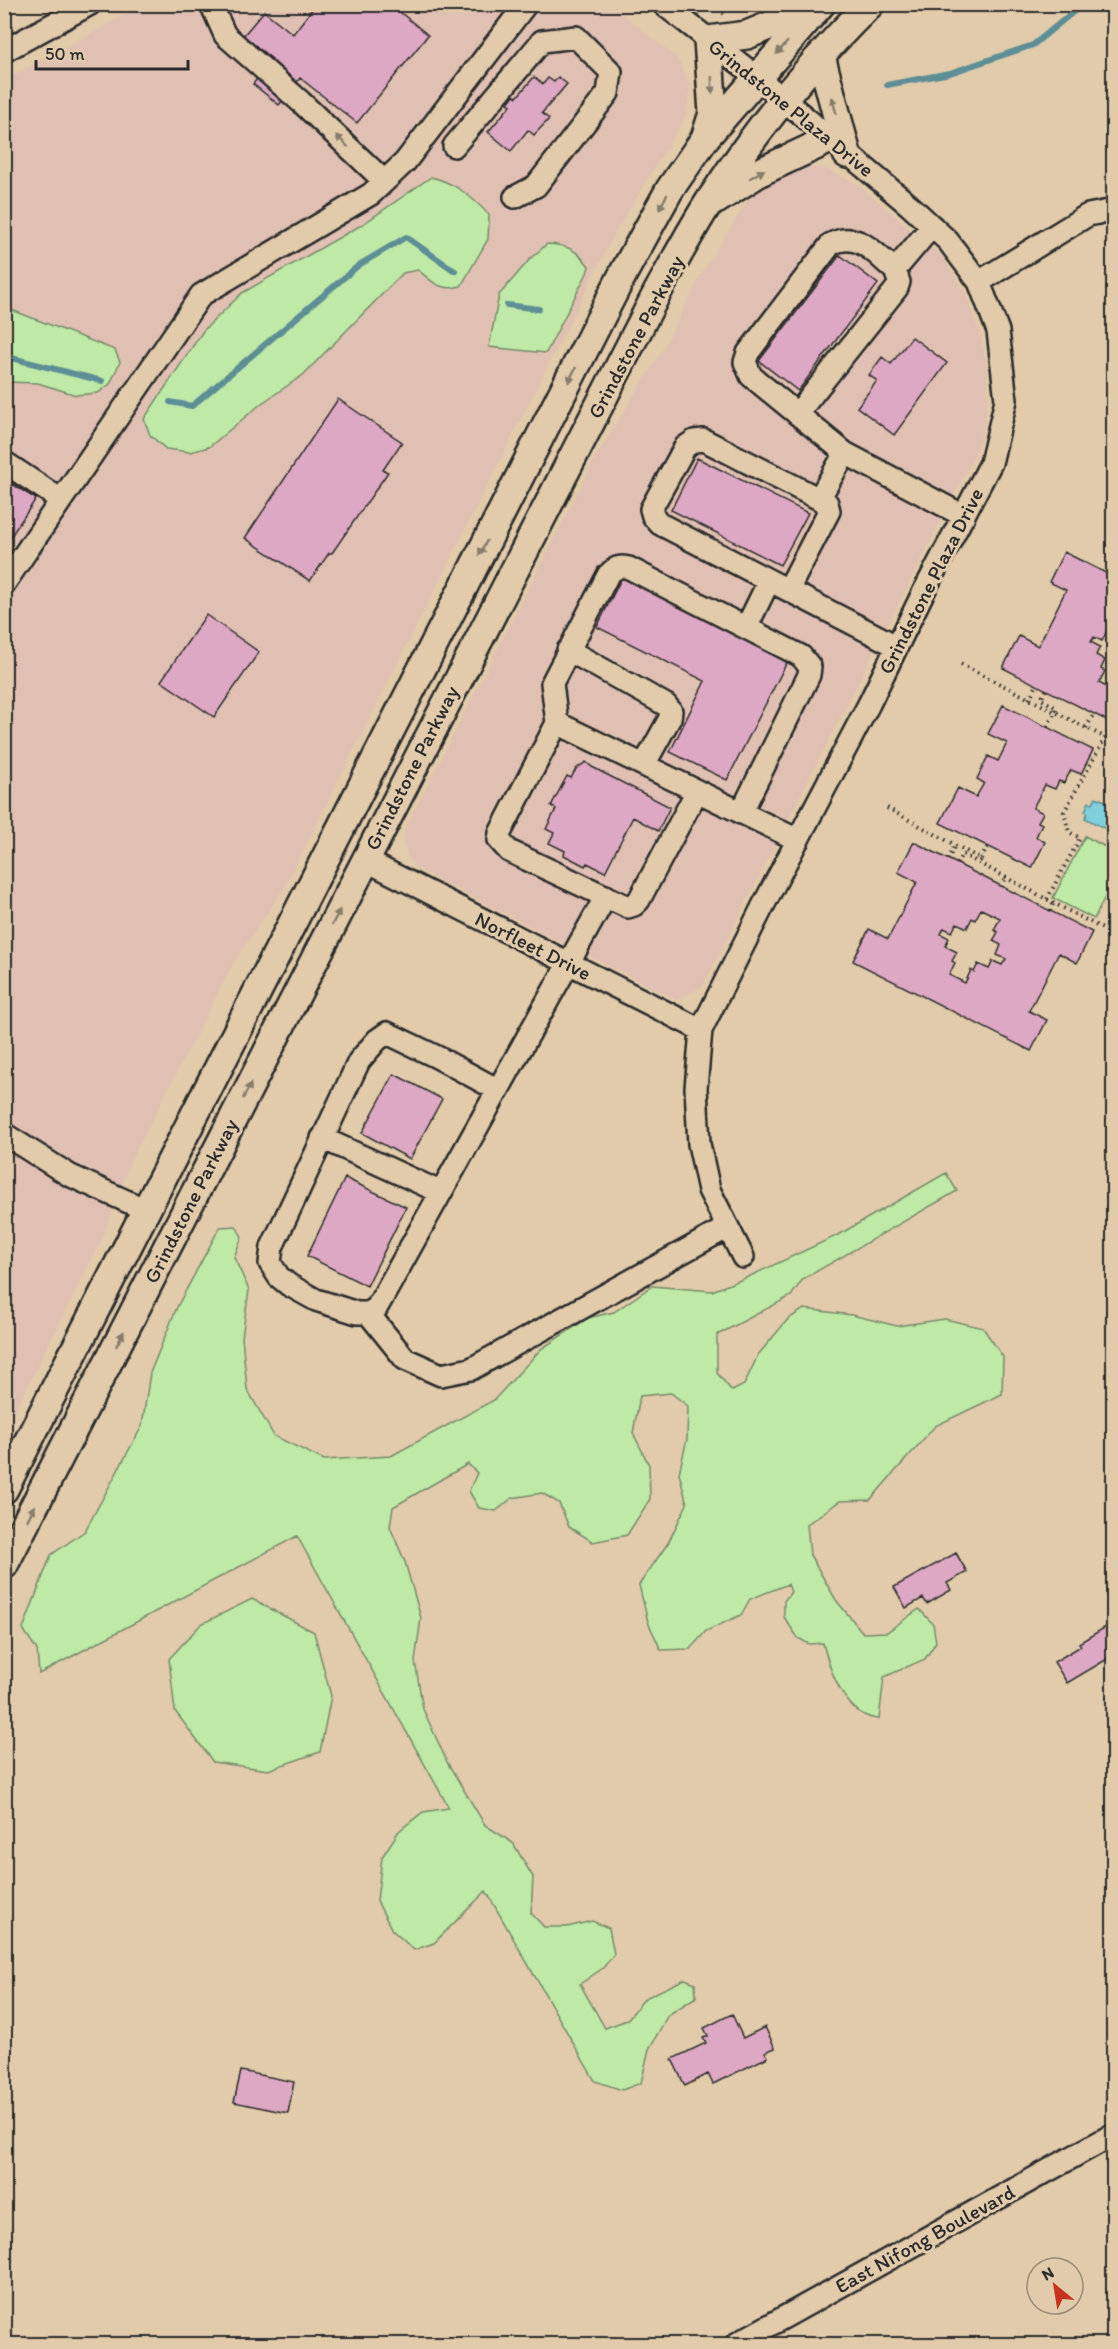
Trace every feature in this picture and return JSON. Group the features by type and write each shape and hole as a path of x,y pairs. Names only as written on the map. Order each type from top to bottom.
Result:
{"main road":[{"name":"Grindstone Parkway","path":"4,1565 657,291 707,205 783,99 870,4"},
{"path":"706,137 712,113 712,75 708,40 747,35 820,5"},
{"name":"Grindstone Parkway","path":"4,1489 624,272 669,189 706,137 820,5"},
{"path":"707,205 760,172 839,146 821,56"}],"street":[{"path":"4,51 90,4"},
{"path":"211,4 225,34 384,181"},
{"path":"4,584 201,295 371,194 405,162 526,4"},
{"name":"Grindstone Plaza Drive","path":"663,4 757,77 948,241 979,282 998,331 1006,400 991,464 701,1030 696,1088 699,1144 709,1190 743,1257"},
{"path":"454,146 542,40 576,37 611,72 609,93 536,186 515,198"},
{"path":"979,282 1088,215 1113,210"},
{"path":"895,270 932,226"},
{"path":"797,414 897,288 899,282 895,270 859,242 849,238 840,239 831,244 748,353 745,362 751,375 797,414 845,453 963,516"},
{"path":"746,627 778,585 829,511 827,503 704,440 694,441 685,447 651,509 653,516 660,524 778,585 896,646"},
{"path":"819,499 845,453"},
{"path":"4,462 62,500"},
{"path":"697,791 639,900 628,907 509,851 499,840 500,833 557,723 552,683 608,575 615,568 623,566 746,627 801,656 810,667 809,675 741,813"},
{"path":"568,650 666,705 671,711 670,718 644,765"},
{"path":"557,723 798,840"},
{"name":"Norfleet Drive","path":"365,860 701,1030"},
{"path":"498,1090 387,1033 377,1040 359,1061 272,1246 270,1263 279,1277 316,1300 357,1313 368,1313 376,1308 569,964 606,896"},
{"path":"4,1134 69,1175 146,1210"},
{"path":"321,1138 440,1192"},
{"path":"368,1313 405,1359 441,1375 471,1369 728,1227"},
{"name":"East Nifong Boulevard","path":"736,2344 1113,2134"}],"path":[{"path":"961,664 1113,742"},
{"path":"1029,699 1037,685"},
{"path":"1046,690 1041,699 1057,708 1047,727"},
{"path":"1086,728 1094,714"},
{"path":"1047,899 1080,838 1069,832 1064,812 1105,738"},
{"path":"887,808 955,845 1006,878 1113,935"},
{"path":"948,860 955,845"},
{"path":"980,861 988,846"},
{"path":"957,864 962,854 980,861"},
{"path":"1002,887 1006,878"},
{"path":"1050,911 1054,902"}],"shaded area":[{"path":"143,5 611,5 677,58 691,86 686,116 615,233 284,888 234,962 130,1162 103,1237 5,1430 5,80"},
{"path":"808,166 828,170 856,183 943,257 965,293 981,335 988,375 987,411 978,448 703,986 677,1000 417,869 408,857 404,844 405,829 597,455 663,349 705,268 754,191 766,180 793,169"}],"green space":[{"path":"431,177 463,192 489,215 488,239 461,286 442,287 418,270 403,273 303,375 262,403 209,447 190,452 166,449 150,435 144,419 203,331 242,293 363,224"},
{"path":"547,244 571,249 589,266 546,353 489,347 499,295 531,258"},
{"path":"4,307 115,350 120,362 110,384 98,393 76,395 38,383 5,382"},
{"path":"1085,836 1113,851 1113,881 1094,919 1053,898"},
{"path":"946,1173 957,1191 803,1279 791,1296 717,1335 717,1373 732,1391 744,1385 758,1355 788,1319 804,1309 852,1315 897,1326 945,1319 983,1328 1003,1357 1002,1394 935,1426 870,1500 840,1501 807,1524 810,1555 836,1600 863,1633 887,1632 919,1609 933,1624 936,1642 925,1659 884,1677 879,1719 867,1716 848,1701 835,1679 823,1643 809,1644 798,1638 784,1617 784,1601 791,1592 788,1584 750,1599 741,1615 706,1631 690,1649 661,1650 648,1622 639,1585 668,1543 687,1504 679,1473 687,1439 688,1406 671,1393 640,1396 633,1433 649,1465 650,1499 627,1535 593,1542 569,1527 559,1503 542,1493 512,1498 496,1511 479,1508 469,1491 477,1473 468,1464 393,1507 390,1527 405,1562 421,1618 415,1661 423,1709 448,1764 485,1825 513,1843 533,1877 531,1913 544,1927 567,1927 592,1921 609,1928 614,1954 603,1968 580,1984 605,2028 627,2020 645,1998 685,1979 695,1983 696,1997 668,2015 649,2049 641,2083 622,2090 595,2081 486,1891 434,1943 414,1950 392,1930 377,1901 382,1857 399,1831 423,1812 449,1808 297,1536 39,1674 37,1650 23,1629 51,1555 85,1531 142,1426 150,1373 177,1307 220,1227 236,1226 242,1237 234,1257 249,1290 242,1337 247,1389 274,1436 324,1460 391,1456 494,1400 541,1349 588,1318 614,1312 652,1286 712,1291 748,1277 840,1234"},
{"path":"252,1599 314,1632 331,1696 320,1752 268,1770 213,1762 175,1711 169,1659 201,1624"}],"water":[{"path":"1113,794 1113,833 1085,818 1088,813 1085,811 1089,802 1093,803 1096,797 1109,803"}],"building":[{"path":"316,4 390,4 428,35 357,123 300,78 279,105 253,84 272,59 243,36 264,11 293,34"},
{"path":"534,77 543,84 548,78 554,82 558,77 567,84 542,113 549,119 534,135 528,130 511,151 488,132 511,105 508,103 514,95 517,97"},
{"path":"840,255 878,284 798,391 759,361"},
{"path":"912,337 947,363 894,435 857,407 877,381 869,375 882,357 891,364"},
{"path":"338,399 402,442 383,470 388,472 310,581 245,538"},
{"path":"697,458 808,513 780,565 671,510"},
{"path":"4,479 36,499 4,546"},
{"path":"1064,552 1114,577 1114,634 1107,631 1102,641 1094,637 1091,642 1100,647 1096,655 1105,660 1101,669 1105,671 1099,683 1114,691 1114,724 1003,668 1019,636 1038,646 1066,590 1049,582"},
{"path":"622,577 788,660 727,780 670,752 705,681 597,627"},
{"path":"206,615 259,652 214,717 161,681"},
{"path":"1003,705 1093,750 1081,774 1071,770 1064,783 1059,781 1055,789 1045,785 1033,808 1043,813 1038,822 1042,824 1036,837 1045,842 1032,868 940,823 958,788 976,797 984,783 977,779 988,756 998,761 1007,743 988,734"},
{"path":"586,762 670,807 658,831 633,817 605,872 587,863 585,866 564,855 565,851 549,843 554,833 546,829 556,809 551,806 567,776 571,778 576,769"},
{"path":"914,842 1092,932 1077,963 1059,953 1029,1011 1047,1020 1031,1051 853,961 869,929 888,939 917,882 898,872","holes":["981,909 1000,918 994,930 998,932 993,941 1001,945 997,955 1006,959 1002,965 993,961 989,969 978,964 974,972 971,970 965,983 949,975 957,952 945,946 949,938 941,934 944,928 952,932 957,923 967,928 972,918 975,920"]},
{"path":"1114,887 1114,911 1104,906"},
{"path":"394,1074 442,1099 410,1159 362,1133"},
{"path":"345,1178 406,1207 367,1286 307,1256"},
{"path":"956,1553 967,1572 947,1583 951,1590 927,1604 923,1598 906,1608 894,1587"},
{"path":"1114,1622 1114,1655 1067,1683 1054,1662 1081,1646 1079,1643"},
{"path":"732,2014 743,2038 765,2027 775,2048 765,2052 768,2057 713,2084 708,2074 685,2086 672,2059 706,2043 703,2038 708,2036 704,2028"},
{"path":"241,2071 294,2082 288,2113 234,2102"}],"waterway":[{"path":"887,85 950,73 1033,45 1083,4"},
{"path":"170,402 192,406 359,265 406,237 455,271"},
{"path":"507,305 539,309"},
{"path":"4,356 102,381"}]}
